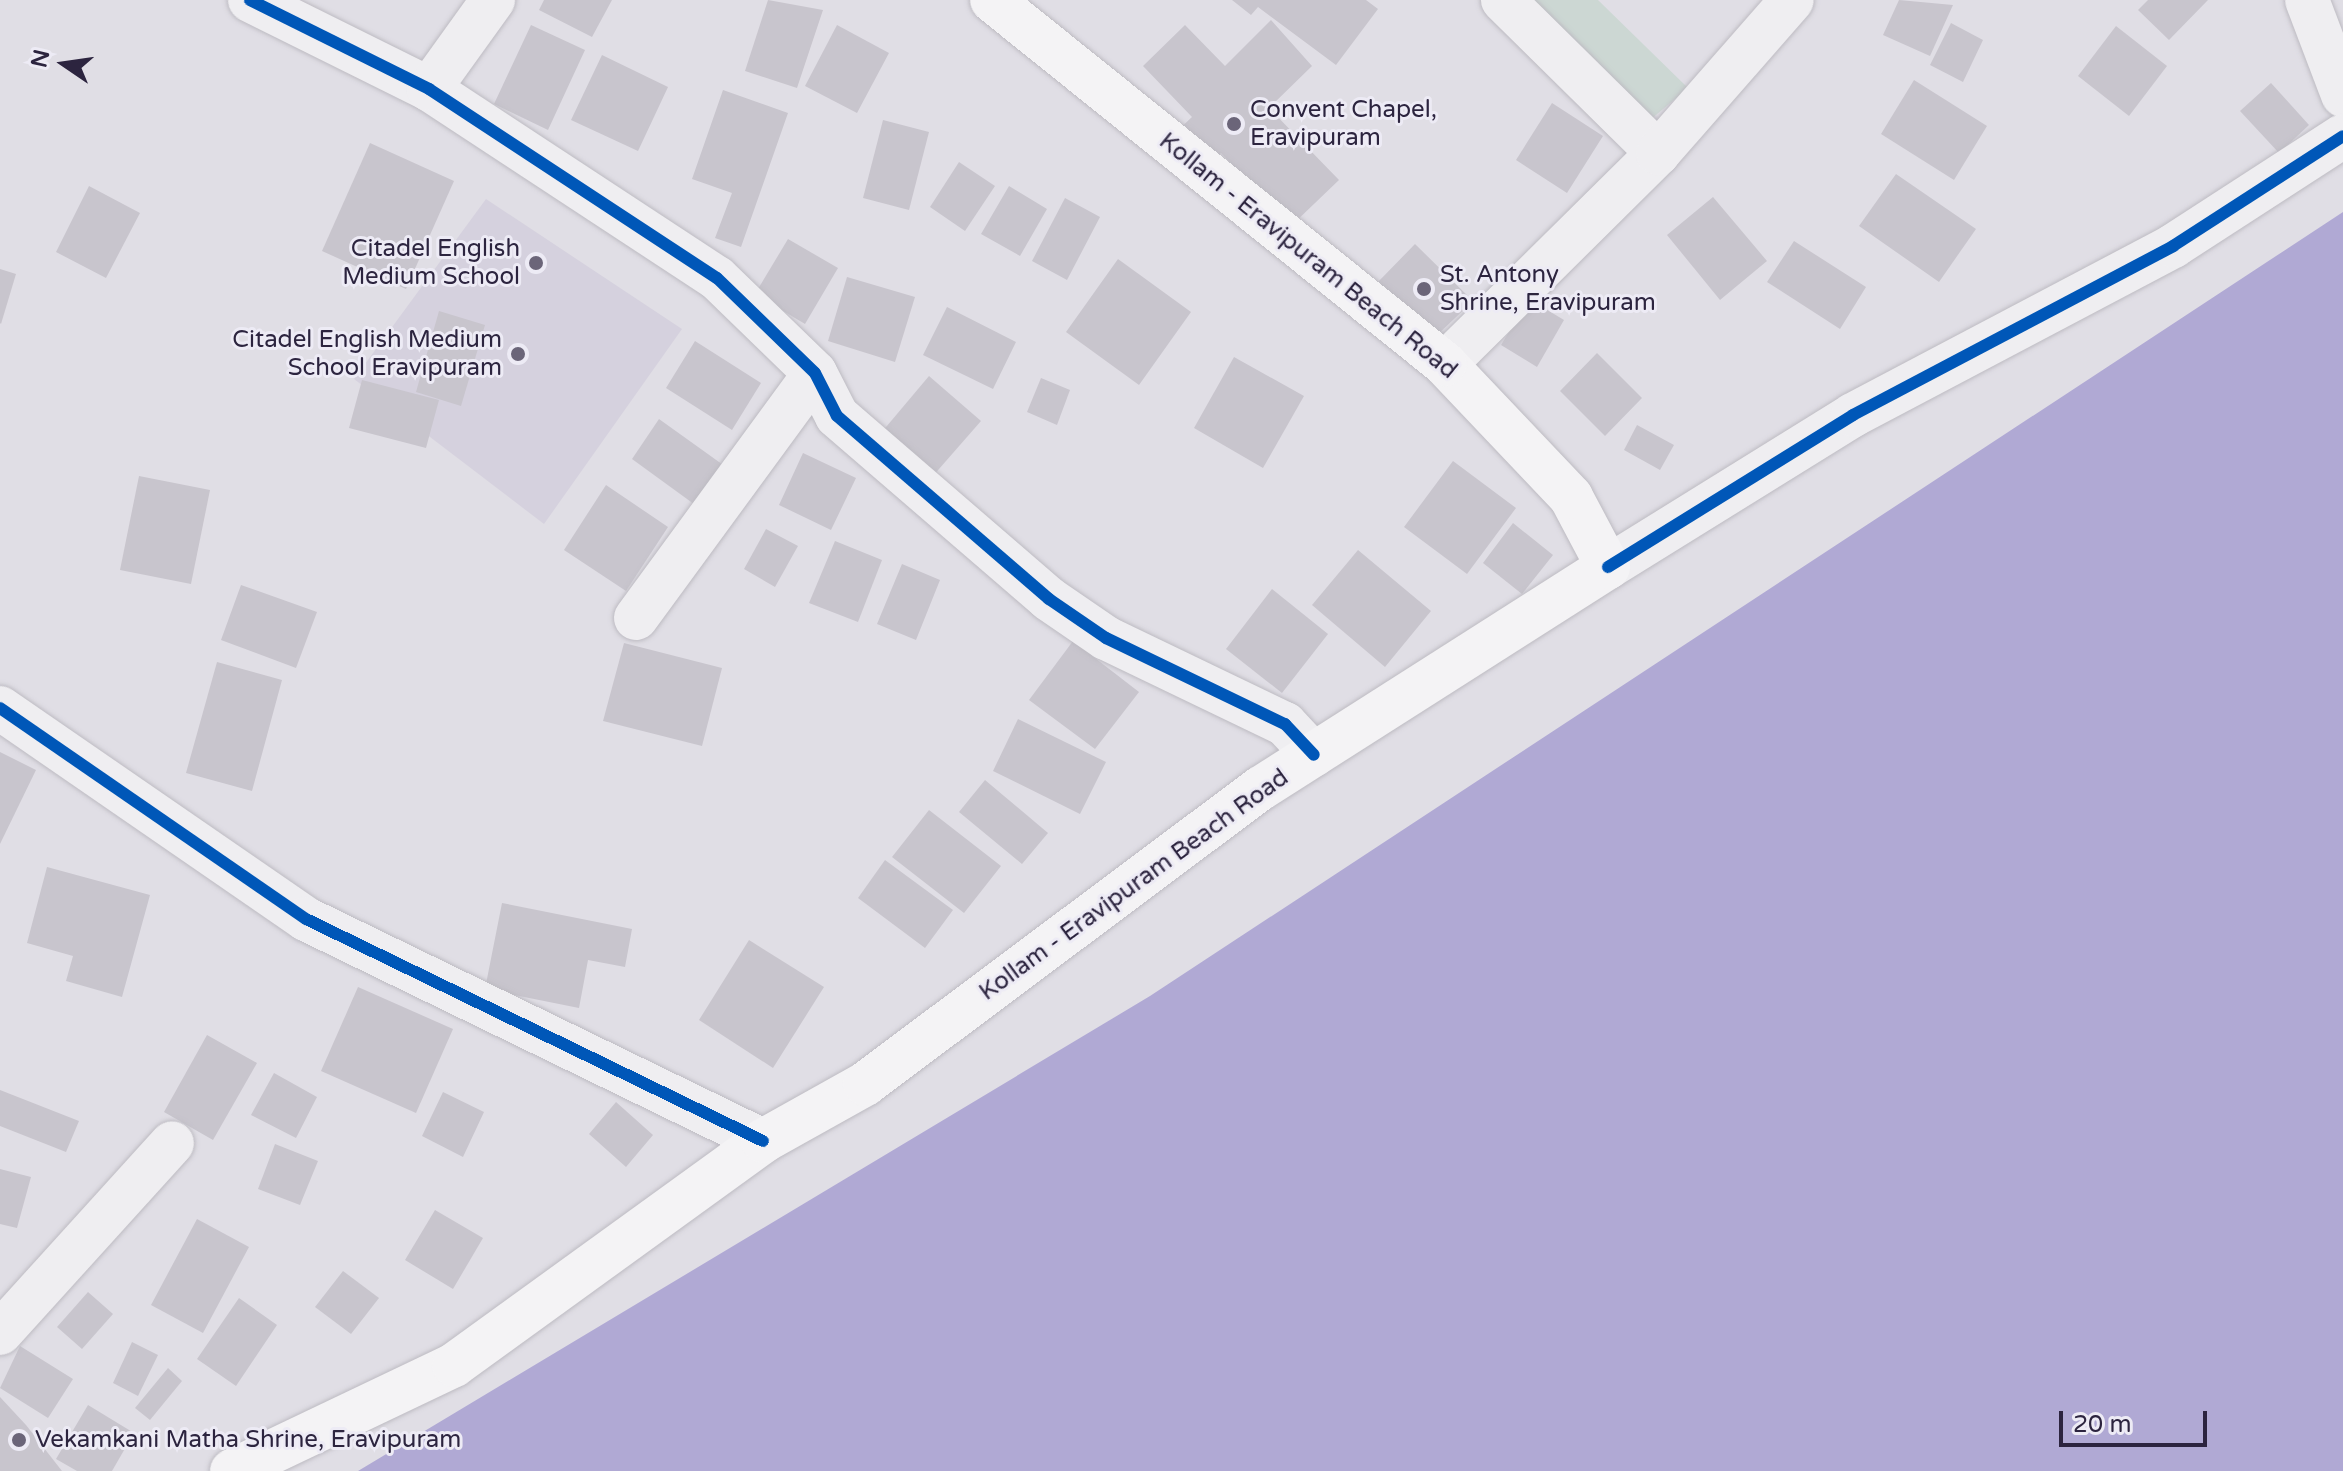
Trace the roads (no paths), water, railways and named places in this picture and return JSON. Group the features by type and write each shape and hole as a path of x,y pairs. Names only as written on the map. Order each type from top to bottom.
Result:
{"main road":[{"name":"Kollam - Eravipuram Beach Road","path":"232,1471 454,1365 763,1141 865,1084 1314,755 1608,567 1571,497 1445,364 992,0"}],"street":[{"path":"250,0 429,89 717,278 815,373 837,416 1049,599 1106,638 1285,724 1314,755"},
{"path":"429,89 493,0"},
{"path":"1503,0 1658,153"},
{"path":"1445,364 1658,153 1792,0"},
{"path":"2307,0 2343,95"},
{"path":"1608,567 1853,415 2173,246 2343,136"},
{"path":"636,618 815,373"},
{"path":"0,708 306,919 763,1141"},
{"path":"0,1333 172,1143"}],"place":[{"name":"Convent Chapel, Eravipuram","path":"1234,124"},
{"name":"Citadel English Medium School","path":"536,263"},
{"name":"St. Antony Shrine, Eravipuram","path":"1424,289"},
{"name":"Citadel English Medium School Eravipuram","path":"518,354"},
{"name":"Vekamkani Matha Shrine, Eravipuram","path":"19,1440"}]}
